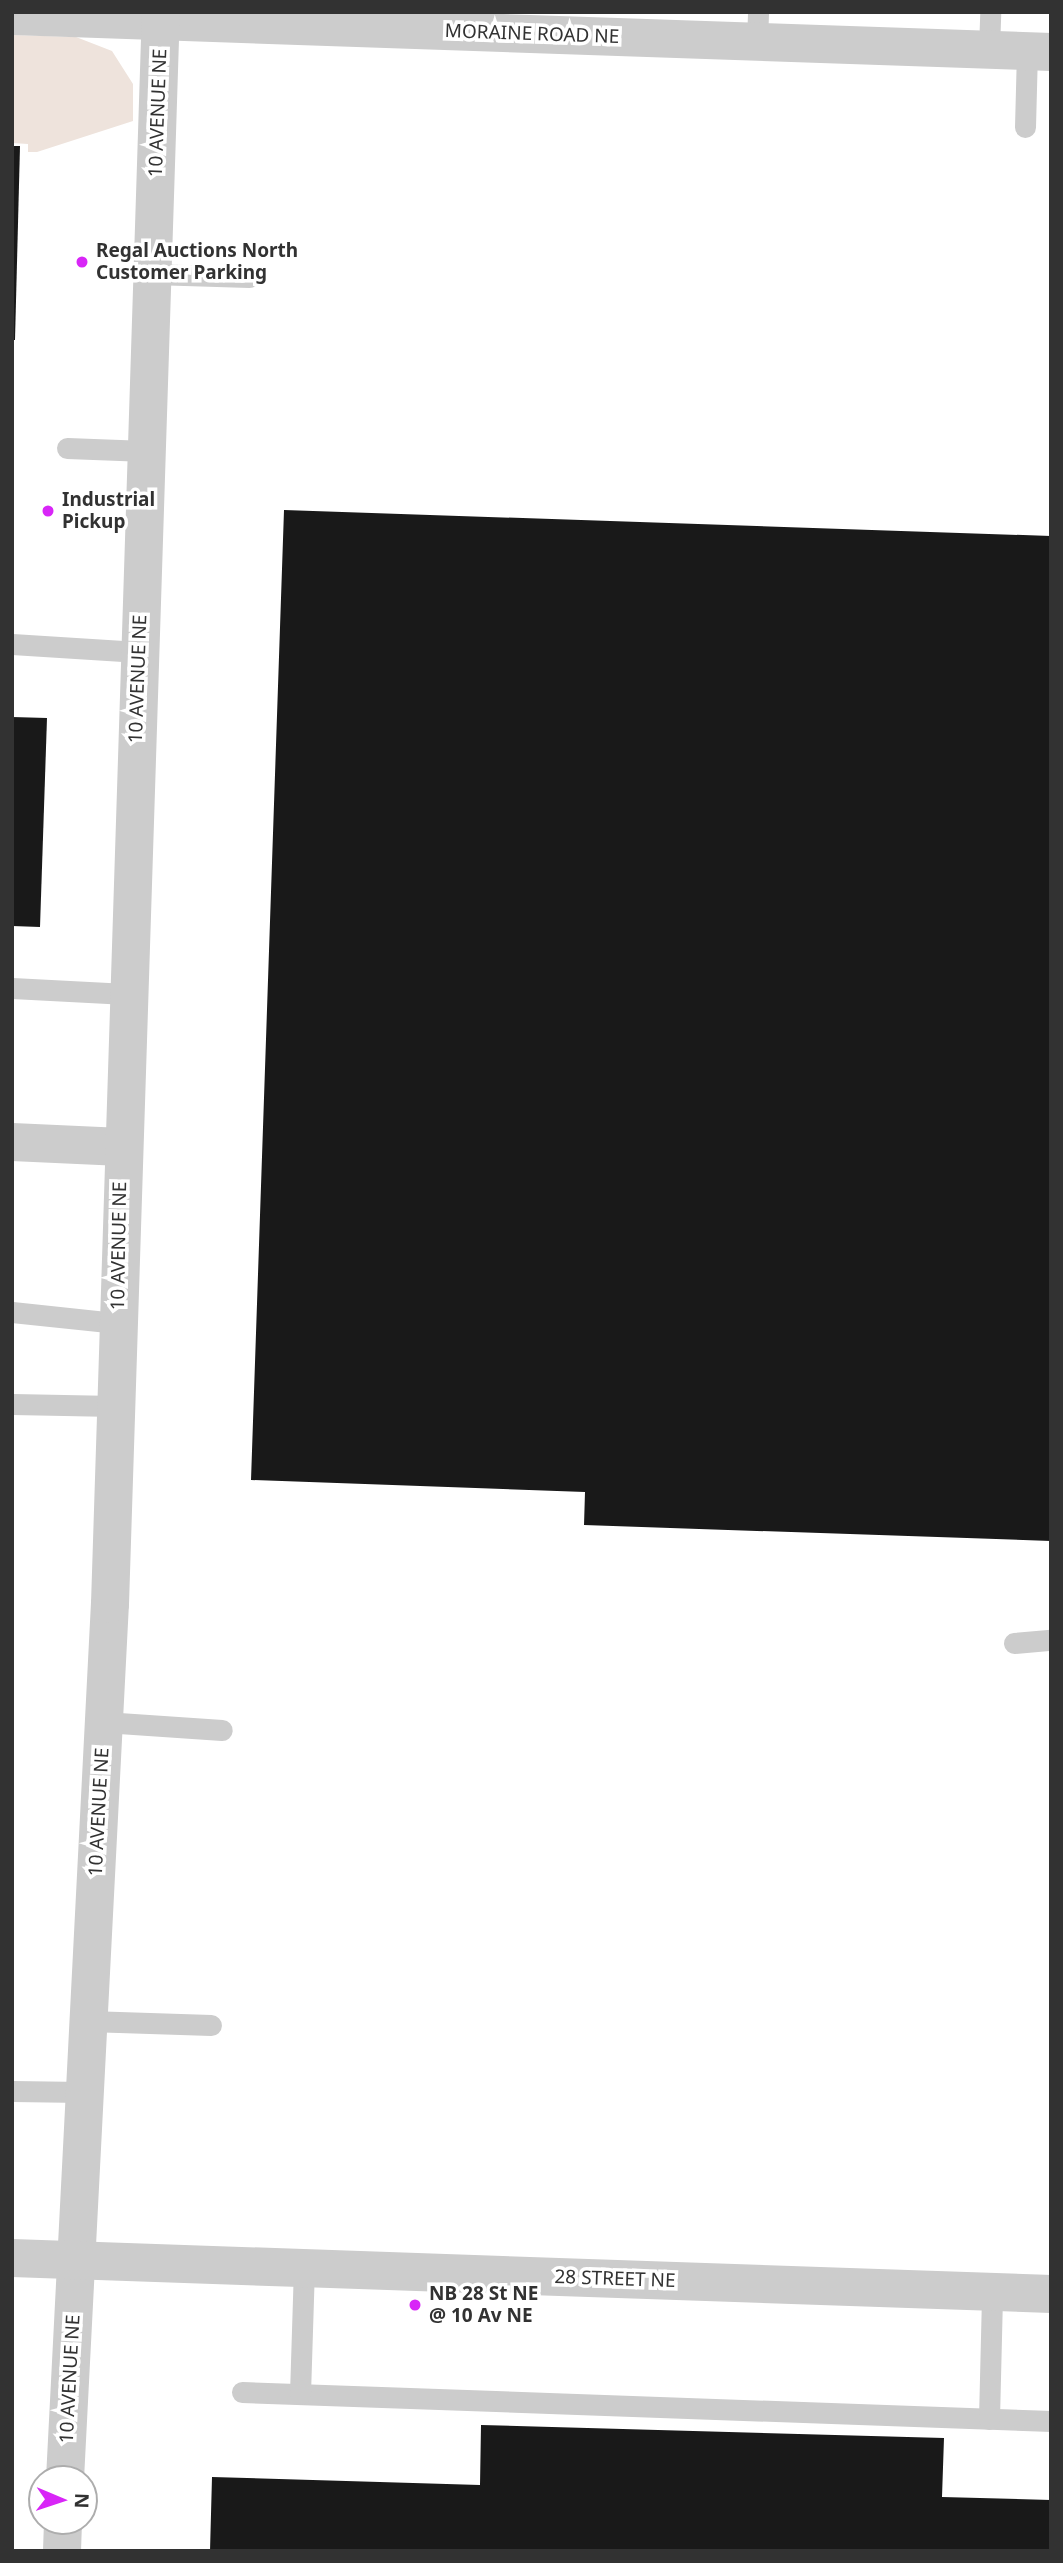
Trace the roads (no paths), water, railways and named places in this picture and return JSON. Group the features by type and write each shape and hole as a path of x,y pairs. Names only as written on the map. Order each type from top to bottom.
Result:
{"street":[{"name":"MORAINE ROAD NE","path":"12,16 989,31 1039,51"},
{"name":"10 AVENUE NE","path":"66,2465 104,1722 161,17"},
{"path":"12,1142 122,1147"},
{"name":"28 STREET NE","path":"12,2258 1051,2294"}],"lane":[{"path":"1025,127 1039,51"},
{"path":"152,274 249,277"},
{"path":"67,448 146,451"},
{"path":"12,644 139,652"},
{"path":"12,988 127,994"},
{"path":"12,1312 117,1323"},
{"path":"12,1404 115,1406"},
{"path":"1014,1643 1051,1640"},
{"path":"104,1722 222,1730"},
{"path":"88,2021 211,2025"},
{"path":"12,2091 83,2092"},
{"path":"300,2394 304,2268"},
{"path":"989,2419 992,2292"},
{"path":"242,2392 1051,2421"}],"place":[{"name":"Regal Auctions North Customer Parking","path":"82,262"},
{"name":"Industrial Pickup","path":"48,511"},
{"name":"NB 28 St NE @ 10 Av NE","path":"415,2305"}]}
